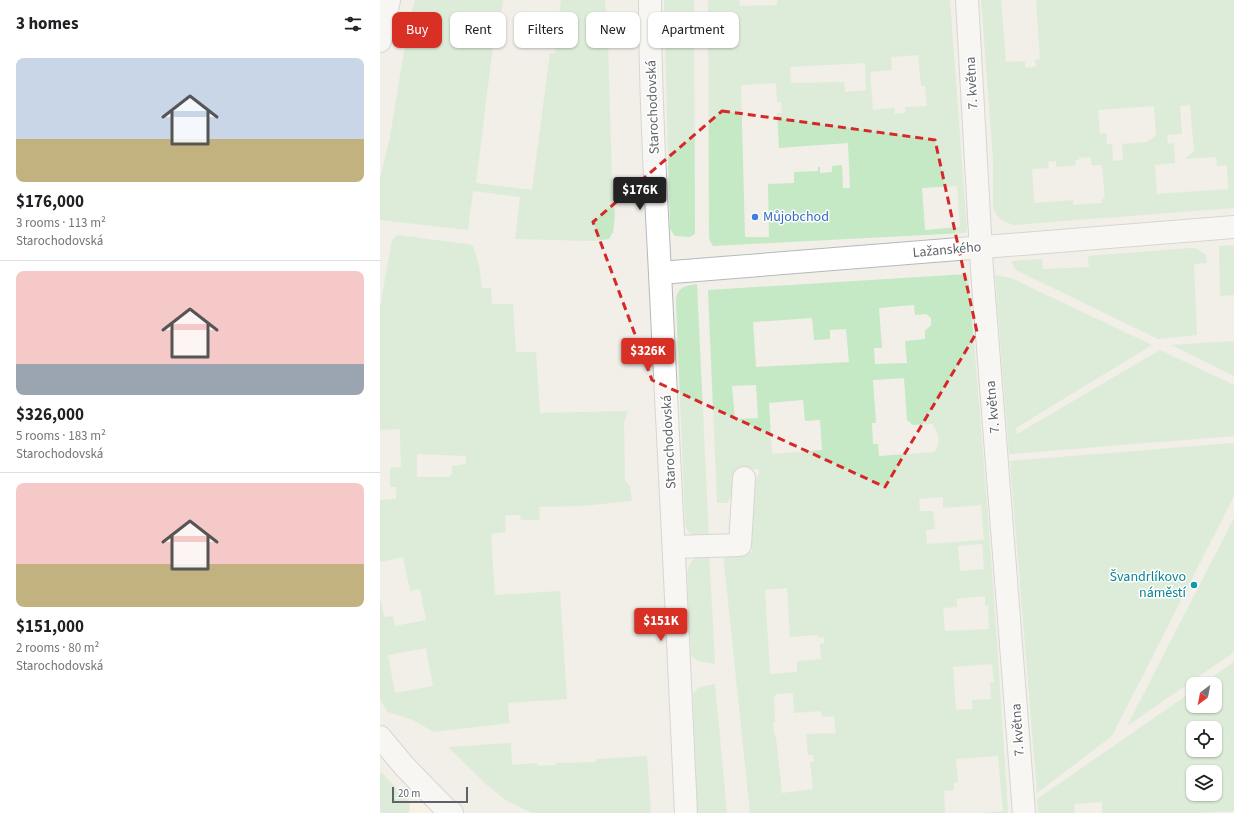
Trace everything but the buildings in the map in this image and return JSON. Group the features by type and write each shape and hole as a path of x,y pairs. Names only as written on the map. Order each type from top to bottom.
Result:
{"street":[{"path":"380,41 389,0"},
{"name":"Starochodovská","path":"650,0 650,36 660,274 686,813"},
{"name":"7. května","path":"967,0 982,247 982,270 1024,813"},
{"name":"Lažanského","path":"660,274 1234,228"},
{"path":"674,547 740,545 744,478"},
{"path":"380,737 405,767 446,809 452,813"}],"highlighted area":[{"path":"722,111 935,140 977,332 885,487 652,380 593,222"}],"shaded area":[{"path":"416,795 433,813 409,813 410,803"}],"green space":[{"path":"415,0 503,0 501,12 450,12 450,48 493,48 476,183 532,190 550,53 555,53 556,48 578,48 578,12 560,12 561,0 605,0 606,12 586,12 586,48 608,48 612,178 615,215 613,232 609,239 592,241 515,239 520,197 473,191 468,230 380,220 380,178 390,137 405,48 442,48 442,12 412,12"},
{"path":"664,0 694,0 694,12 664,12"},
{"path":"708,0 739,0 740,6 777,5 777,0 950,0 967,231 964,233 713,246 710,241 708,48 739,48 739,12 708,12","holes":["918,55 921,86 925,86 927,106 905,107 905,113 895,114 894,108 873,110 870,72 892,70 891,57","865,63 866,90 845,92 844,82 791,83 790,67","776,83 777,102 781,102 782,113 777,113 779,148 848,143 850,188 843,188 842,165 832,166 832,172 820,173 820,167 818,167 818,171 794,172 794,183 768,184 769,237 745,237 741,85","957,186 960,227 925,230 922,188"]},
{"path":"981,0 1001,0 1006,62 1025,61 1025,68 1036,67 1035,60 1040,59 1036,0 1234,0 1234,208 1013,225 1001,220 996,214 993,206 993,160","holes":["1190,105 1194,151 1185,159 1216,157 1217,166 1227,165 1228,189 1157,194 1155,165 1175,163 1174,143 1168,144 1167,135 1182,134 1180,106","1154,106 1156,136 1146,142 1122,144 1123,160 1113,161 1112,144 1107,144 1106,133 1100,134 1098,110","1090,157 1092,165 1102,165 1105,198 1102,199 1102,203 1073,205 1073,200 1034,203 1032,169 1049,168 1048,162 1056,161 1056,167 1076,165 1075,160 1079,160 1079,158"]},
{"path":"665,48 694,48 695,234 690,237 675,236 670,229"},
{"path":"398,235 473,245 479,265 482,288 491,288 492,304 513,304 516,352 536,352 540,413 628,411 624,423 625,481 630,486 632,501 580,506 539,507 540,520 521,520 520,515 505,515 506,532 491,534 495,595 560,591 567,699 508,703 509,723 434,732 413,720 388,712 380,700 380,597 384,617 393,616 395,626 426,620 420,589 410,591 403,557 380,562 380,500 396,499 396,487 390,487 390,468 401,467 400,429 380,430 380,307 392,240","holes":["417,454 466,456 466,464 452,466 452,474 448,477 417,477","426,648 433,686 395,693 388,655"]},
{"path":"1234,245 1234,295 1220,296 1219,246"},
{"path":"1191,248 1197,249 1206,255 1207,263 1194,264 1197,335 1158,339 1016,270 1011,261 1042,259 1043,269 1089,267 1088,256"},
{"path":"968,274 990,543 1008,813 982,813 1003,811 998,756 956,759 958,782 954,783 954,790 944,791 945,813 750,813 723,553 752,552 747,496 759,474 759,469 737,470 735,488 727,503 717,503 708,290","holes":["914,305 915,315 926,314 931,318 931,325 925,330 925,339 905,341 907,363 875,364 874,348 882,348 879,308","812,318 814,340 830,339 830,330 846,329 849,362 756,367 753,322","904,378 907,420 913,425 932,424 938,434 938,445 934,452 879,456 878,444 873,444 872,423 876,423 873,380","756,385 758,418 735,419 732,386","803,400 805,421 820,420 822,450 772,454 769,403","943,497 943,508 981,505 984,540 927,544 926,530 935,529 933,511 920,511 919,499","982,544 984,569 960,571 958,546","787,588 790,637 817,635 818,638 824,637 824,643 820,644 821,659 797,661 797,672 770,674 765,590","985,596 985,606 988,606 989,629 945,631 943,608 957,607 957,599","992,664 994,682 990,683 991,699 972,700 973,709 956,710 953,667","793,693 794,713 821,711 822,717 834,716 836,733 806,734 808,755 813,755 814,762 810,762 813,789 782,793 773,722 775,722 774,698 776,694"]},
{"path":"995,275 1011,278 1152,345 1016,428 1017,434 1160,350 1234,385 1234,436 1009,454"},
{"path":"697,284 709,539 690,533 687,530 685,522 676,301 678,293 682,288"},
{"path":"1234,341 1234,376 1171,345"},
{"path":"1234,443 1234,496 1112,736 1037,793 1010,461"},
{"path":"1234,518 1234,652 1198,677 1186,677 1186,685 1127,726"},
{"path":"709,553 715,664 698,661 691,656 687,572 692,561 701,555"},
{"path":"1234,662 1234,811 1196,813 1102,813 1102,802 1074,804 1075,813 1038,813 1037,799 1186,696 1186,713 1222,713 1222,677 1212,677"},
{"path":"715,684 727,813 697,813 693,693 699,687"},
{"path":"511,743 512,765 537,763 538,766 556,765 556,763 596,762 596,759 647,756 651,813 532,813 507,801 487,785 448,747"},
{"path":"380,771 410,803 409,813 380,813"}],"place":[{"name":"Můjobchod","path":"755,217"},
{"name":"Švandrlíkovo náměstí","path":"1194,585"}]}
